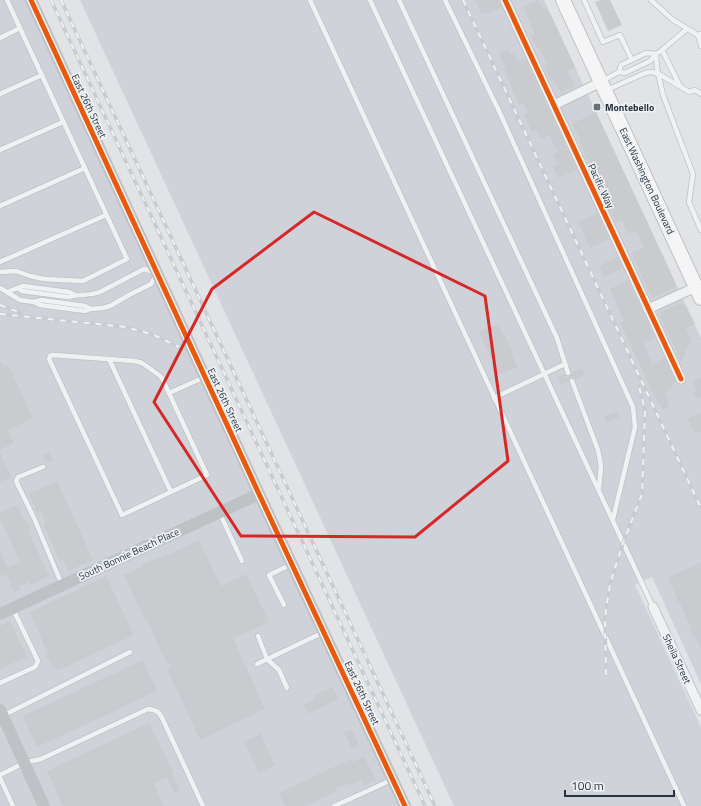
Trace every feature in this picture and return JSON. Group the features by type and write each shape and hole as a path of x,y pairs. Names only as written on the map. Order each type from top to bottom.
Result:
{"main road":[{"name":"East Washington Boulevard","path":"563,0 699,290"}],"street":[{"name":"East 26th Street","path":"31,0 405,806"},
{"name":"Pacific Way","path":"505,0 681,379"},
{"path":"554,105 603,87"},
{"path":"648,309 699,290"},
{"name":"South Bonnie Beach Place","path":"0,614 259,494"},
{"name":"Sheila Street","path":"653,607 701,710"},
{"path":"1,713 44,806"}],"lane":[{"path":"0,272 16,271 44,279 83,281 127,260 7,0"},
{"path":"310,0 684,806"},
{"path":"370,0 653,607"},
{"path":"399,0 557,338 568,373"},
{"path":"446,0 499,111 633,407 635,427 612,519"},
{"path":"584,0 603,42 620,34 632,60"},
{"path":"651,0 673,20 700,36 701,46"},
{"path":"0,38 20,28"},
{"path":"619,72 625,73 650,61 656,54 687,29"},
{"path":"662,50 680,86"},
{"path":"603,87 619,72 621,65 646,53 656,54"},
{"path":"656,54 663,95 693,174 689,202 701,230"},
{"path":"603,87 652,72 659,74 689,92 695,90 701,94"},
{"path":"0,94 42,75"},
{"path":"0,150 63,122"},
{"path":"0,206 85,168"},
{"path":"0,262 106,215"},
{"path":"0,288 20,300 34,302 41,300 85,306 90,309 103,308 110,306 151,284 157,273 144,269 94,294 88,295 74,295 60,290 23,286 7,292"},
{"path":"53,355 108,359 142,363 161,376 207,475 122,514 49,359 50,356 53,355"},
{"path":"108,359 171,492"},
{"path":"494,398 565,364"},
{"path":"169,393 205,377"},
{"path":"572,381 598,450 601,466 599,490"},
{"path":"43,467 18,478 16,481 34,518 62,585"},
{"path":"219,512 242,560"},
{"path":"284,605 269,575 292,564"},
{"path":"0,683 35,667 38,661 13,608"},
{"path":"257,664 324,632"},
{"path":"258,636 267,659 279,670 287,688"},
{"path":"1,713 130,652"},
{"path":"0,775 24,763 41,759 148,709 155,710 160,714 204,806"},
{"path":"0,778 13,806"},
{"path":"334,806 393,779"}],"highlighted area":[{"path":"314,212 485,296 508,461 415,537 241,536 154,402 212,289"}],"shaded area":[{"path":"0,0 32,0 410,806 0,806"},
{"path":"80,0 544,0 701,338 701,684 652,577 635,585 701,727 701,806 454,806"}],"building":[{"path":"475,0 498,0 502,7 483,14 483,12 481,13"},
{"path":"538,0 542,9 546,7 550,13 575,67 567,71 575,86 561,93 553,78 550,79 543,65 547,64 531,36 535,34 523,7"},
{"path":"600,0 610,0 622,25 608,31 595,2"},
{"path":"508,49 511,54 514,53 518,62 524,59 526,60 577,170 558,178 553,167 557,164 553,154 558,152 549,135 541,139 536,130 532,132 524,115 528,113 524,103 519,105 507,77 499,53"},
{"path":"596,112 676,284 674,288 652,298 631,253 643,248 637,231 628,234 622,220 616,222 604,191 602,192 572,124"},
{"path":"597,213 609,239 590,248 578,222"},
{"path":"617,257 622,268 604,277 599,266"},
{"path":"628,280 655,338 644,343 652,364 665,358 676,382 671,386 672,390 665,393 669,408 663,410 661,405 659,406 620,323 624,321 610,289"},
{"path":"681,303 686,306 695,324 686,329 691,338 681,363 660,316 661,312"},
{"path":"498,324 504,336 505,335 518,367 499,375 479,332"},
{"path":"0,361 5,367 7,365 14,374 12,376 22,393 33,418 8,430 14,443 0,450"},
{"path":"582,368 585,375 575,379 573,377 570,378 568,382 561,385 558,377 565,374 567,377 572,374 572,372"},
{"path":"701,377 701,400 700,397 696,398 693,392 697,391 692,381"},
{"path":"617,411 620,417 607,423 604,417"},
{"path":"701,412 701,431 695,434 687,419"},
{"path":"49,452 53,460 46,463 42,455"},
{"path":"0,453 11,477 0,482"},
{"path":"57,481 93,560 69,571 63,559 60,561 43,524 46,523 41,511 37,513 29,494"},
{"path":"16,505 17,508 19,508 24,520 26,519 31,528 27,529 49,576 31,585 29,582 19,587 20,589 14,592 6,574 0,577 0,550 8,568 20,562 0,518 0,513"},
{"path":"199,540 221,586 246,574 269,622 233,638 265,709 200,740 167,669 171,667 164,658 124,575 161,556 161,558"},
{"path":"701,562 701,649 694,635 693,636 690,631 692,630 680,603 678,604 677,598 668,578"},
{"path":"106,576 134,635 57,671 55,667 53,668 46,655 48,654 30,612"},
{"path":"10,621 27,657 0,669 0,626"},
{"path":"143,660 157,691 37,747 23,716"},
{"path":"333,687 338,699 308,714 303,705 315,699 314,695"},
{"path":"149,723 174,774 172,775 180,790 174,793 167,777 154,784 164,806 63,806 47,771"},
{"path":"352,729 359,745 352,749 344,732"},
{"path":"261,734 275,765 259,773 244,742"},
{"path":"364,756 376,780 364,786 361,780 348,786 347,783 336,788 337,791 305,806 285,806 279,793 351,759 353,762"}],"railway":[{"path":"51,0 425,806"},
{"path":"61,0 435,806"},
{"path":"463,0 701,508"},
{"path":"0,305 21,313"},
{"path":"0,314 126,327 154,335 179,347"},
{"path":"606,675 605,617 610,584 623,543 642,494 645,411 639,386"}],"cycle path":[{"path":"31,0 405,806"},
{"path":"505,0 681,379"}],"place":[{"name":"Montebello","path":"597,107"}]}
